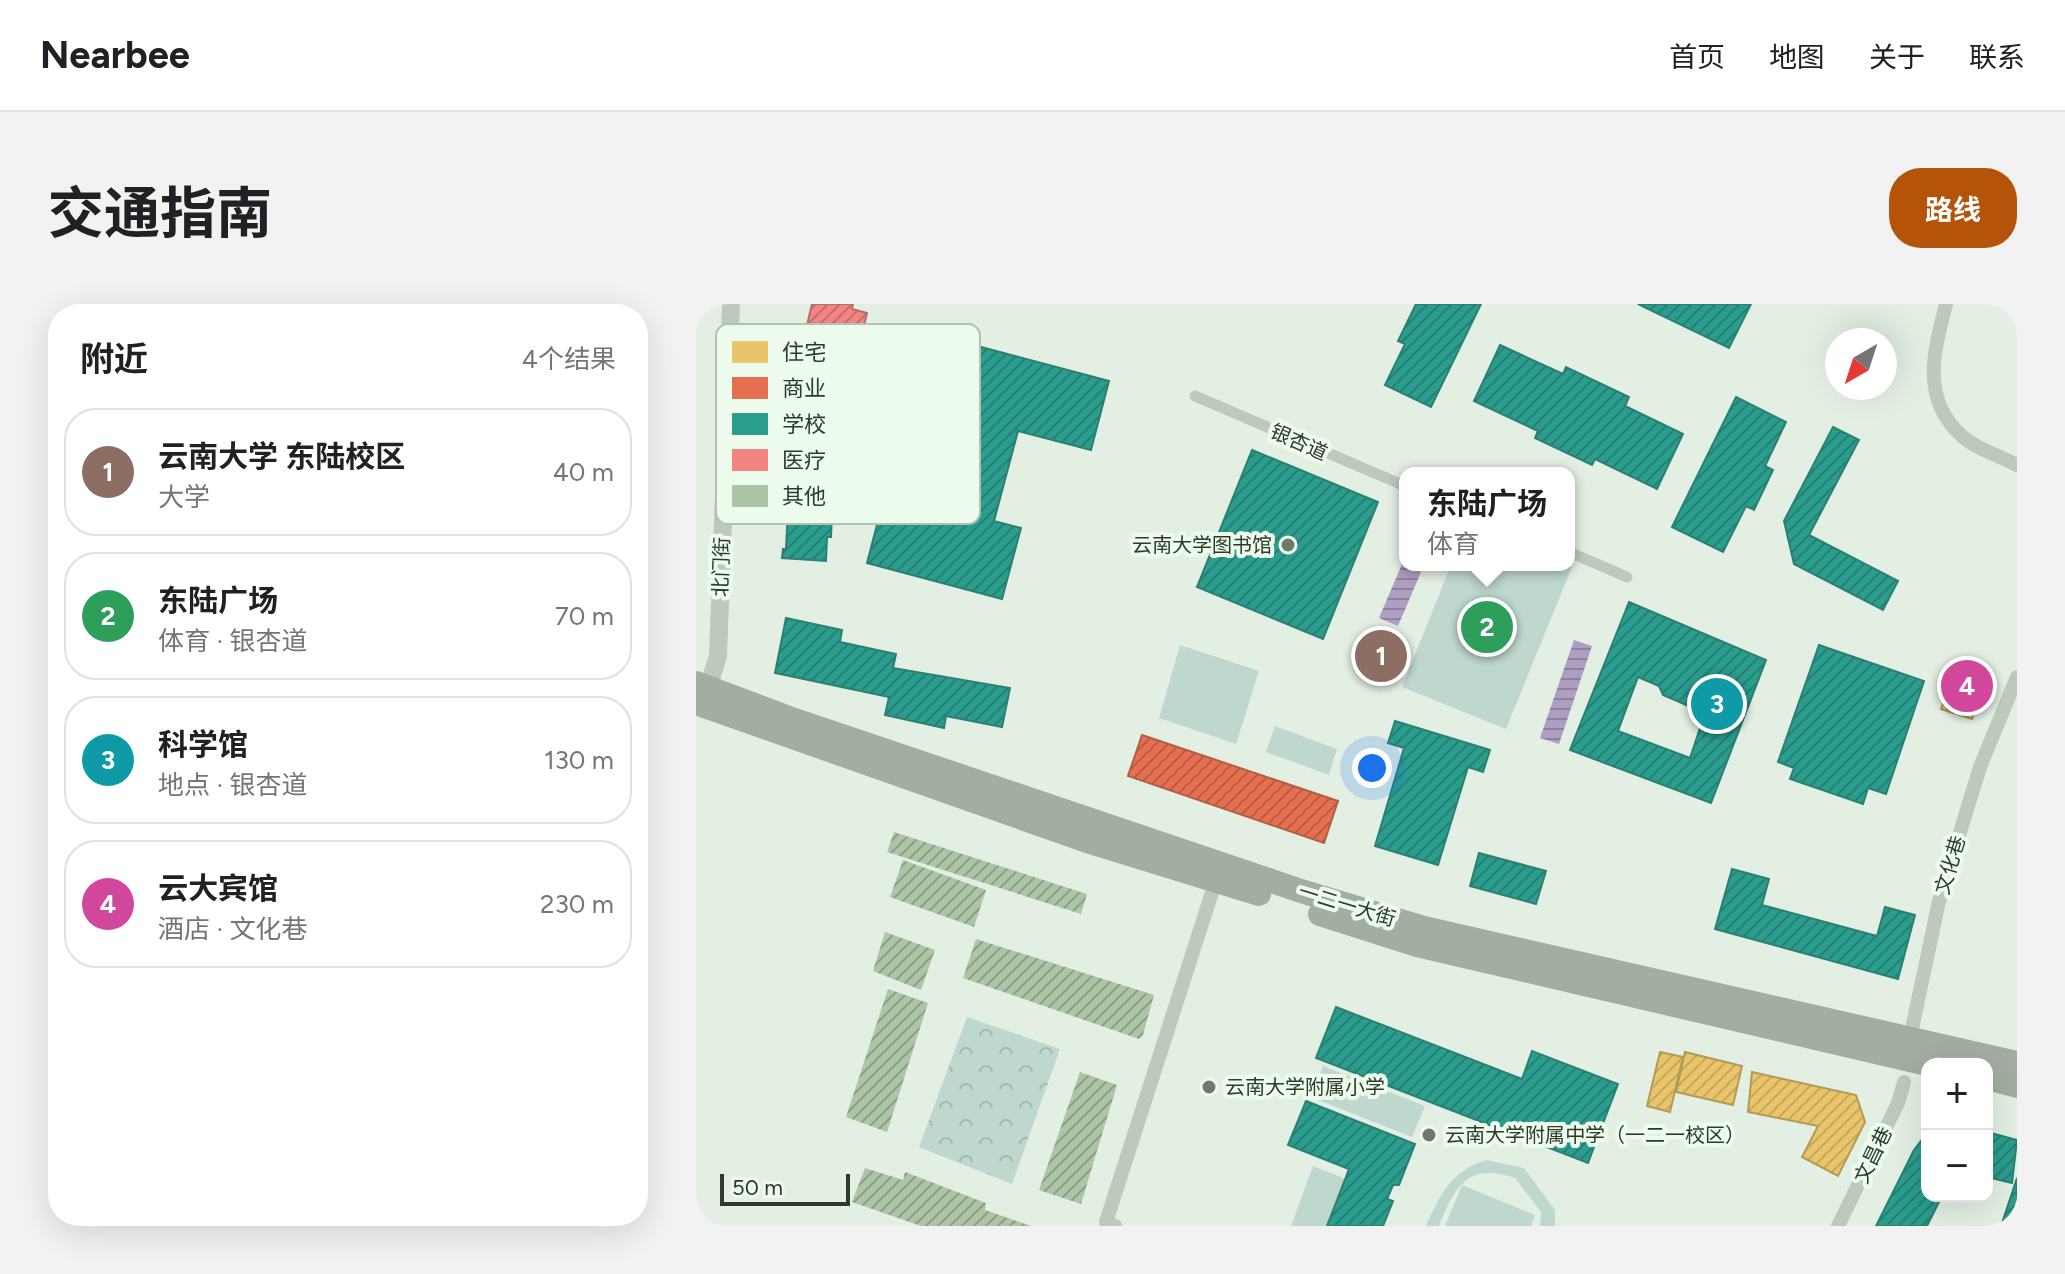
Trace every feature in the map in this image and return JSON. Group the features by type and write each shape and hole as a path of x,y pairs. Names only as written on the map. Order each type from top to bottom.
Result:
{"main road":[{"name":"一二一大街","path":"700,690 1087,841 1417,945 1911,1062 2017,1063"},
{"name":"一二一大街","path":"700,690 1301,891 1911,1062"},
{"path":"1993,1080 2017,1086"}],"street":[{"name":"北门街","path":"730,324 731,304"},
{"path":"1946,304 1932,360 1932,388 1945,417 1964,438 2017,465"},
{"name":"银杏道","path":"1195,396 1399,483"},
{"name":"北门街","path":"700,690 718,656 723,524"},
{"path":"1575,555 1627,577"},
{"name":"文化巷","path":"1911,1062 1948,871 1980,767 2017,677"},
{"path":"1115,1226 1106,1222 1216,880"},
{"name":"文昌巷","path":"1838,1226 1898,1103 1911,1062"}],"green space":[{"path":"1449,571 1570,571 1506,729 1402,687"},
{"path":"1180,645 1259,671 1236,744 1159,718"},
{"path":"1275,726 1337,749 1329,775 1266,752"},
{"path":"967,1017 1060,1049 1012,1184 919,1147"},
{"path":"1323,1066 1425,1106 1412,1137 1311,1097"},
{"path":"1486,1160 1524,1168 1555,1210 1555,1226 1540,1226 1541,1212 1515,1178 1486,1173 1465,1181 1451,1199 1439,1226 1426,1226 1436,1204 1455,1177"},
{"path":"1313,1166 1346,1179 1327,1226 1291,1226"},
{"path":"1462,1185 1535,1215 1531,1226 1445,1226"}],"shaded area":[{"path":"1399,571 1421,572 1398,626 1379,618"},
{"path":"1574,640 1592,646 1559,744 1540,738"}],"building: 住宅":[{"path":"1960,658 1990,671 1972,719 1941,709"},
{"path":"1660,1052 1683,1057 1670,1112 1647,1106"},
{"path":"1685,1052 1742,1066 1733,1105 1676,1092"},
{"path":"1752,1072 1856,1095 1865,1122 1838,1176 1802,1157 1818,1126 1748,1112"}],"building: 商业":[{"path":"1142,735 1338,801 1324,843 1128,776"}],"building: 学校":[{"path":"1416,304 1481,304 1431,407 1385,385 1405,344 1398,341"},
{"path":"1638,304 1751,304 1729,348"},
{"path":"1500,345 1563,374 1566,367 1629,397 1625,406 1683,434 1657,489 1595,459 1592,465 1535,438 1538,431 1474,401"},
{"path":"980,347 1109,381 1091,450 1018,431 994,521 1021,528 1002,599 867,563 877,524 980,524"},
{"path":"1736,397 1786,422 1765,466 1773,470 1754,510 1746,506 1723,552 1672,527"},
{"path":"1833,427 1859,440 1809,535 1898,581 1883,610 1794,564 1784,521"},
{"name":"云南大学图书馆","path":"1252,450 1378,502 1323,639 1197,587"},
{"path":"787,524 832,524 831,537 827,537 826,561 782,558 783,549 786,549"},
{"path":"1629,602 1766,660 1711,803 1570,750","holes":["1638,677 1659,686 1663,695 1705,713 1690,758 1618,731"]},
{"path":"786,618 842,630 840,642 896,654 893,668 1010,688 1002,727 946,716 944,728 885,715 889,697 775,673"},
{"path":"1819,645 1924,681 1886,794 1868,788 1863,804 1790,779 1794,768 1778,762"},
{"path":"1395,721 1490,750 1483,772 1468,767 1438,865 1375,846 1404,748 1388,743"},
{"path":"1479,853 1546,871 1536,904 1470,886"},
{"path":"1732,869 1769,879 1762,905 1877,936 1885,907 1915,915 1898,979 1715,929"},
{"path":"1336,1007 1522,1079 1532,1051 1618,1084 1588,1163 1316,1058"},
{"path":"1306,1101 1415,1144 1399,1185 1393,1185 1387,1199 1393,1201 1383,1226 1327,1226 1349,1169 1288,1145"},
{"path":"1993,1134 2017,1140 2012,1183 1993,1178"},
{"path":"1921,1141 1921,1202 1939,1202 1927,1226 1876,1226"},
{"path":"2017,1178 2017,1226 2001,1226"}],"building: 医疗":[{"path":"812,304 853,304 852,309 867,313 864,324 807,324"}],"building: 其他":[{"path":"894,832 1087,894 1081,914 887,852"},
{"path":"903,860 986,890 974,927 890,897"},
{"path":"885,932 935,950 921,990 873,971"},
{"path":"976,939 1154,995 1143,1035 1139,1039 963,978"},
{"path":"888,989 928,1003 887,1132 846,1117"},
{"path":"1080,1072 1117,1085 1081,1204 1039,1190"},
{"path":"865,1168 903,1180 905,1172 986,1203 985,1210 1031,1226 921,1226 852,1202"}],"place":[{"name":"云南大学图书馆","path":"1288,545"},
{"name":"东陆广场","path":"1487,627"},
{"name":"云南大学 东陆校区","path":"1381,656"},
{"name":"云大宾馆","path":"1967,686"},
{"name":"科学馆","path":"1717,704"},
{"name":"云南大学附属小学","path":"1209,1087"},
{"name":"云南大学附属中学（一二一校区）","path":"1429,1135"}]}
